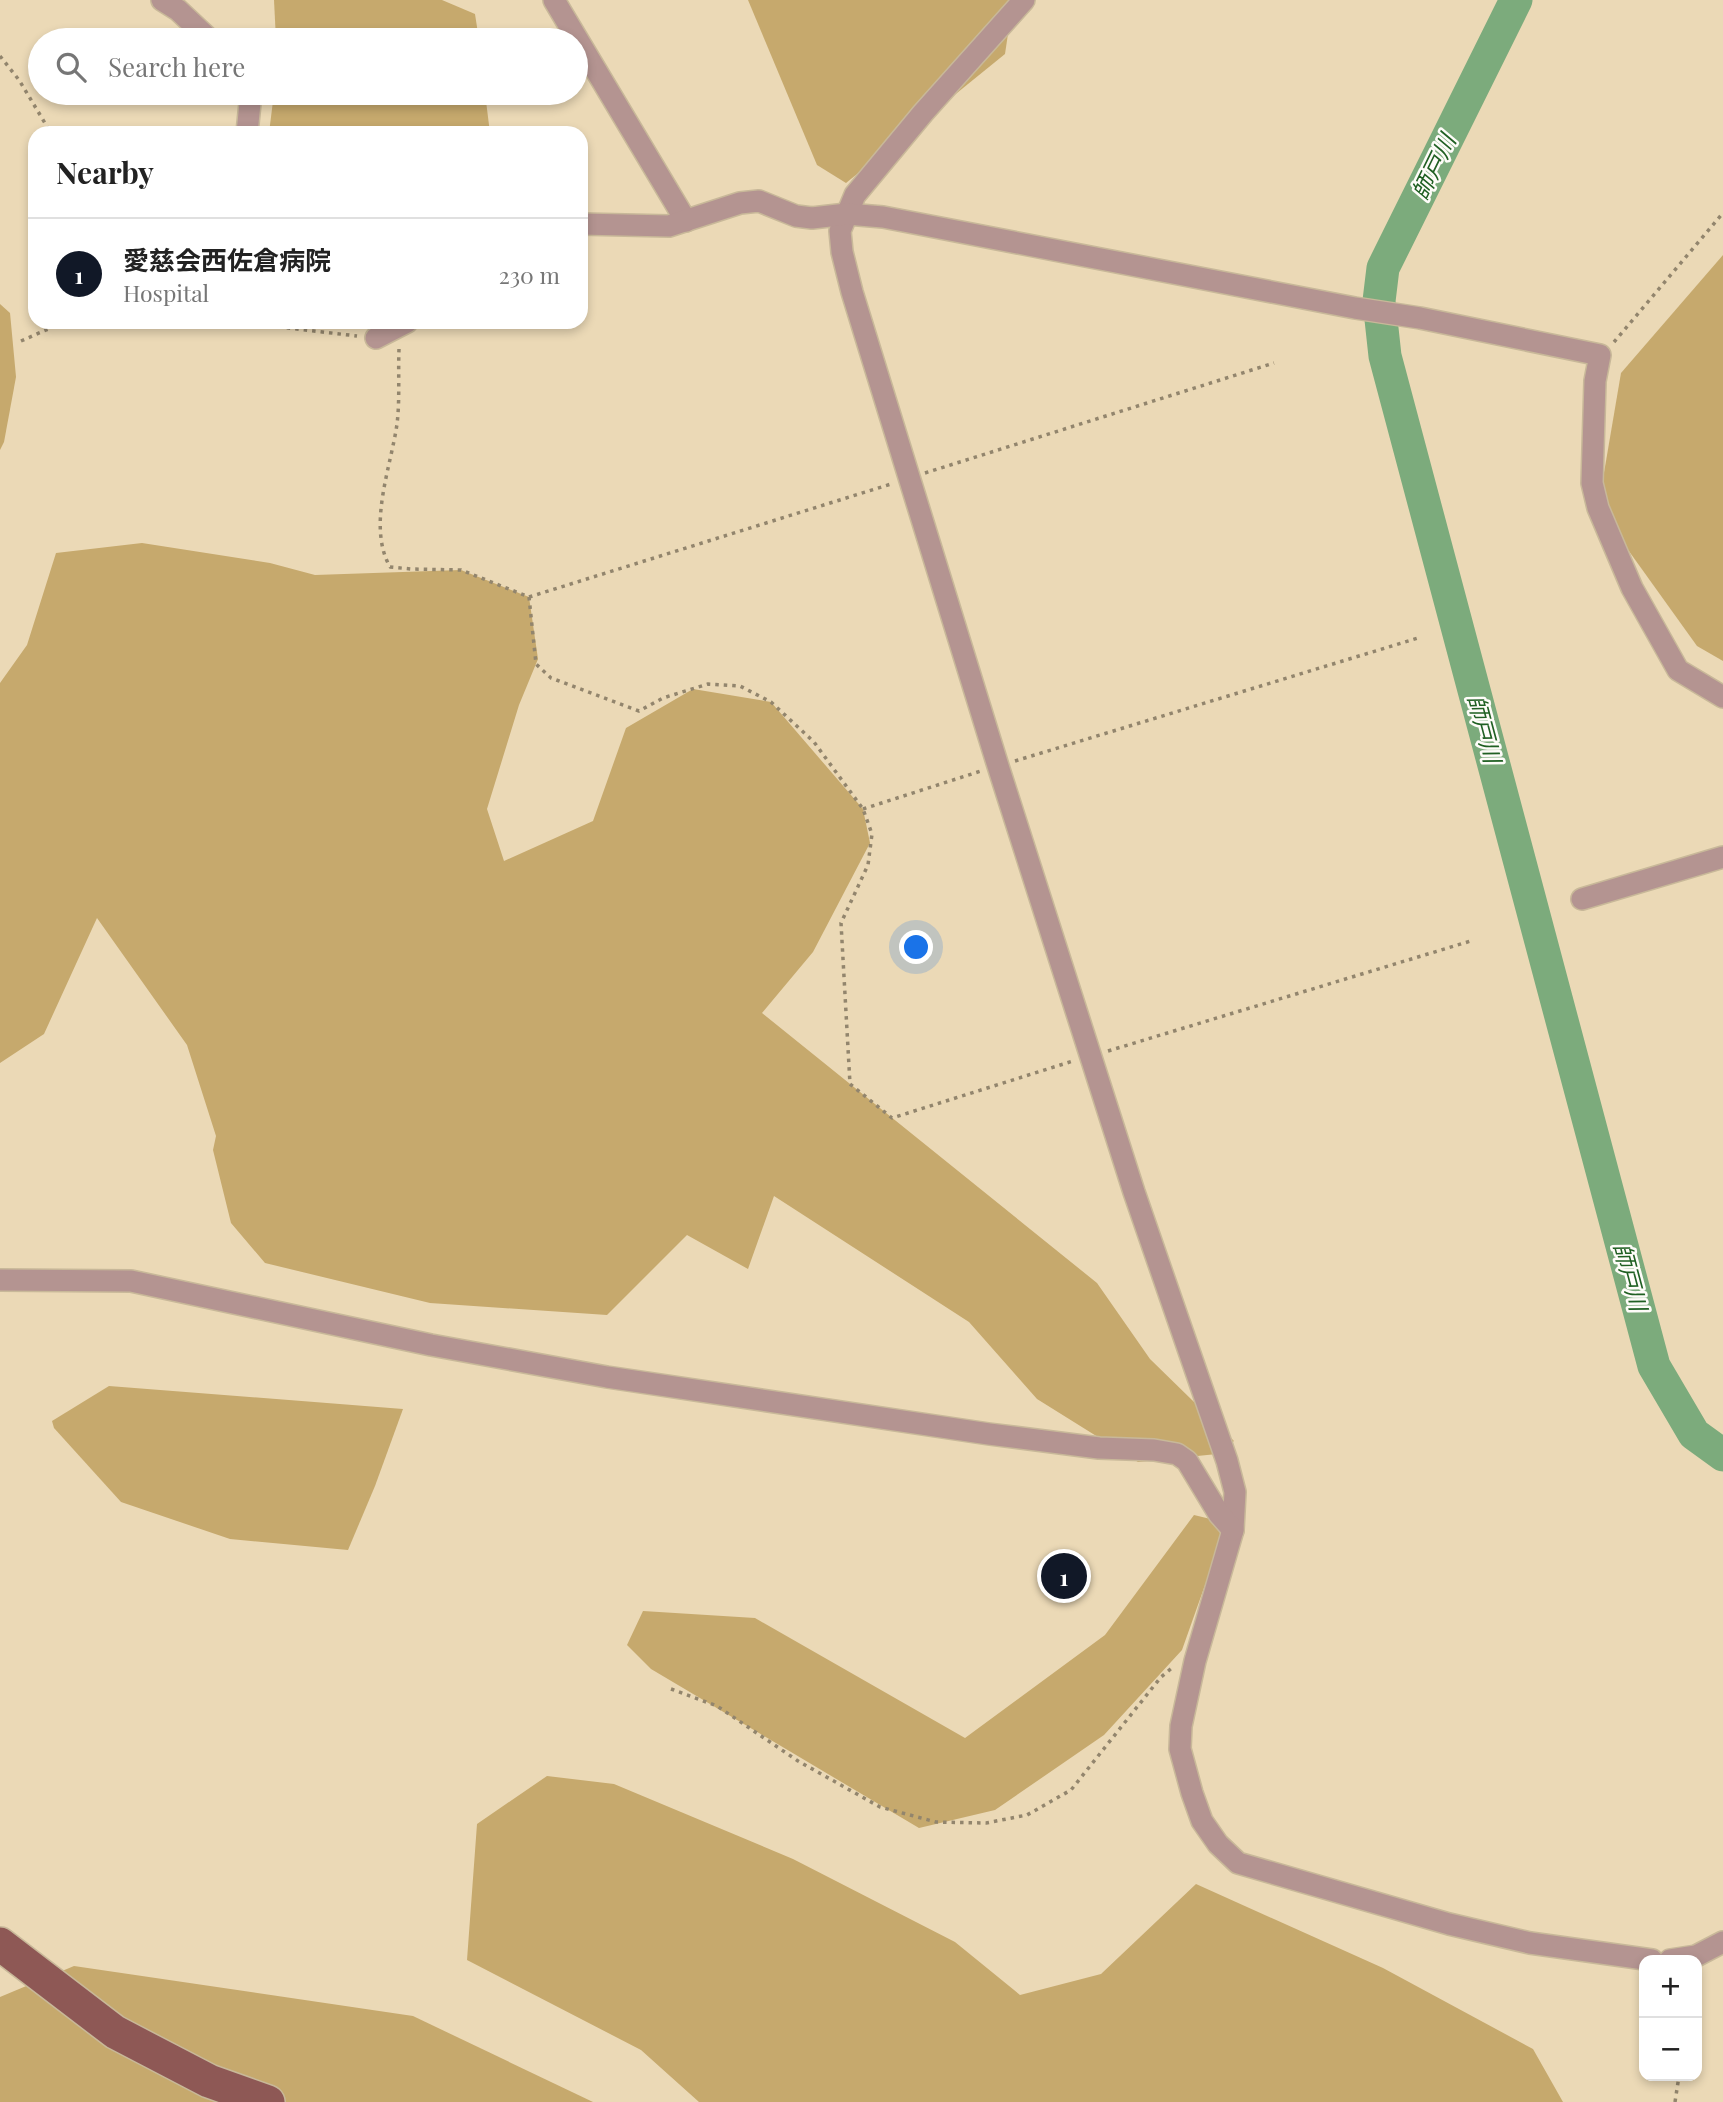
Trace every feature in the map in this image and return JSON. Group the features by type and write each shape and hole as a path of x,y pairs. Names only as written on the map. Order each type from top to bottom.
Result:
{"main road":[{"path":"0,1944 115,2032 209,2081 268,2102"}],"street":[{"path":"162,0 178,10 197,28"},
{"path":"554,0 571,28"},
{"path":"1024,0 923,113 855,195 840,231 852,292 998,766 1138,1205 1227,1461 1235,1492 1233,1530 1195,1661 1181,1726 1180,1749 1192,1793 1202,1821 1218,1844 1238,1863 1449,1924 1530,1944 1639,1958"},
{"path":"588,57 686,220"},
{"path":"248,126 250,105"},
{"path":"588,223 669,226 740,203 759,201 796,216 811,218 847,214 884,218 1420,318 1600,355 1595,382 1592,483 1598,508 1632,588 1678,670 1723,697"},
{"path":"376,338 392,329"},
{"path":"1582,899 1723,857"},
{"path":"0,1280 131,1281 430,1345 607,1377 989,1434 1099,1448 1154,1450 1177,1454 1187,1461 1219,1514 1233,1530"},
{"path":"1698,1955 1723,1942"}],"path":[{"path":"0,56 28,95"},
{"path":"34,105 47,126"},
{"path":"1600,355 1723,213"},
{"path":"21,341 48,329"},
{"path":"297,329 376,338"},
{"path":"401,329 397,423 380,515 383,554 390,567 461,570 528,597 536,664 551,678 639,711 663,698 708,684 740,686 771,702 814,743 863,809 872,834 868,865 841,923 850,1084 892,1118 1474,940"},
{"path":"863,809 1418,638"},
{"path":"671,1689 718,1706 799,1761 880,1807 936,1822 986,1823 1027,1815 1071,1790 1161,1677 1173,1667 1195,1661"},
{"path":"1675,2102 1678,2081"}],"shaded area":[{"path":"274,0 442,0 475,14 477,28 275,28"},
{"path":"748,0 1013,0 1005,54 846,183 817,165"},
{"path":"272,105 486,105 489,126 270,126"},
{"path":"1723,255 1723,661 1697,646 1598,508 1621,373"},
{"path":"0,304 10,313 16,377 4,442 0,450"},
{"path":"142,543 270,563 315,575 461,570 529,597 538,659 519,705 487,809 504,861 593,821 626,728 693,689 771,702 863,809 870,843 813,952 762,1013 1097,1283 1150,1359 1234,1441 1217,1454 1138,1462 1037,1399 969,1322 774,1196 748,1269 687,1235 607,1315 430,1303 265,1263 231,1223 213,1150 216,1136 187,1045 97,918 44,1034 0,1063 0,683 27,645 56,553"},
{"path":"109,1386 403,1409 348,1550 230,1539 121,1502 54,1428 52,1421"},
{"path":"1194,1515 1227,1523 1182,1650 1104,1735 995,1810 919,1828 651,1669 627,1645 643,1611 755,1618 965,1738 1105,1635"},
{"path":"547,1776 614,1784 793,1859 955,1942 1020,1995 1101,1974 1196,1884 1383,1968 1533,2049 1563,2102 699,2102 641,2050 467,1960 477,1824"},
{"path":"74,1966 413,2016 593,2102 0,2102 0,1997"}],"waterway":[{"name":"師戸川","path":"1516,0 1383,268 1379,301 1385,356 1654,1366 1694,1434 1723,1455"}],"place":[{"name":"愛慈会西佐倉病院","path":"1064,1576"}]}
